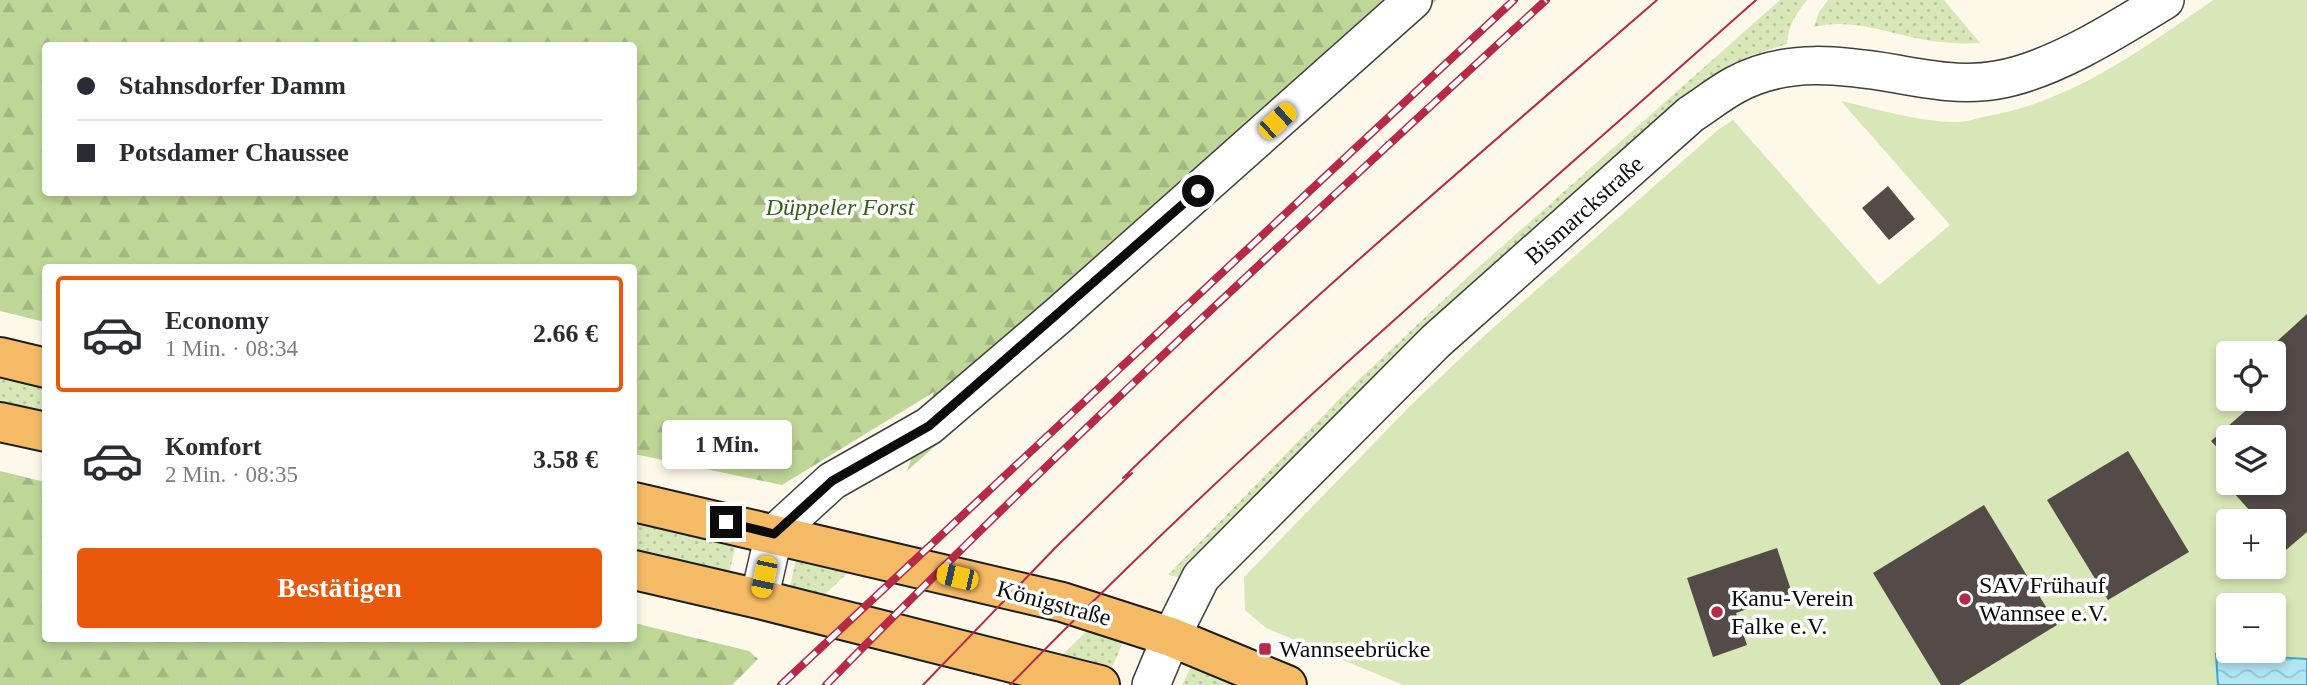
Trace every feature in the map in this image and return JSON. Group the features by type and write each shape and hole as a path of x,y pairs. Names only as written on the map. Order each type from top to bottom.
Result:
{"main road":[{"path":"0,357 42,367"},
{"path":"0,422 42,431"},
{"name":"Königstraße","path":"637,503 1062,602 1171,637 1287,685"},
{"path":"637,571 1100,685"}],"street":[{"path":"759,599 774,534 832,481 929,426 1069,306 1413,0"},
{"name":"Bismarckstraße","path":"1151,685 1201,577 1436,341 1691,114 1737,84 1773,71 1803,65 1847,67 1957,83 1997,80 2034,71 2165,0"}],"green space":[{"name":"Düppeler Forst","path":"0,0 1437,0 907,471 934,392 782,485 637,455 637,264 42,264 42,321 0,311"},
{"path":"1780,0 1807,0 1793,20 1787,44 1749,56 1709,78 1658,120 1381,369 1178,577 1168,575 1350,388 1472,273"},
{"path":"1828,0 1944,0 1980,43 1933,41 1856,25 1828,24 1814,27 1819,12"},
{"path":"2213,0 2307,0 2307,659 2286,658 2286,593 2216,593 2218,685 1403,685 1266,628 1245,610 1244,577 1411,405 1484,336 1719,129 1733,120 1879,285 1950,225 1841,101 1913,117 1964,121 2019,109 2049,98 2134,54"},
{"path":"0,371 42,381 42,418 0,408"},
{"path":"0,471 42,481 42,642 637,642 637,624 749,651 758,659 732,685 0,685"},
{"path":"637,517 737,540 728,578 637,557"},
{"path":"797,555 853,568 821,598 789,590"},
{"path":"1090,628 1124,639 1112,668 1062,655"},
{"path":"1192,665 1247,685 1182,685"}],"water":[{"path":"2286,658 2307,659 2307,685 2218,685 2217,663 2286,663"}],"building":[{"path":"1888,186 1915,219 1889,240 1862,208"},
{"path":"2307,314 2307,532 2286,550 2286,509 2248,509 2236,495 2286,495 2286,425 2229,425 2245,411 2286,411 2286,341 2277,341"},
{"path":"2128,451 2189,552 2108,600 2047,500"},
{"name":"SAV Frühauf Wannsee e.V.","path":"1984,505 2057,625 1959,685 1941,685 1873,573"},
{"path":"1777,548 1792,593 1736,613 1747,645 1713,657 1687,578"}],"tram line":[{"path":"923,685 1056,547 1132,473 1123,478 1253,355 1386,235 1657,0"},
{"path":"1010,685 1099,595 1283,421 1756,0"}],"railway":[{"path":"781,685 1514,0"},
{"path":"826,685 1091,423 1546,0"}],"place":[{"name":"SAV Frühauf Wannsee e.V.","path":"1965,599"},
{"name":"Kanu-Verein Falke e.V.","path":"1717,612"},
{"name":"Wannseebrücke","path":"1265,649"}],"route":[{"path":"726,522 774,534 832,481 929,426 1198,191"}]}
